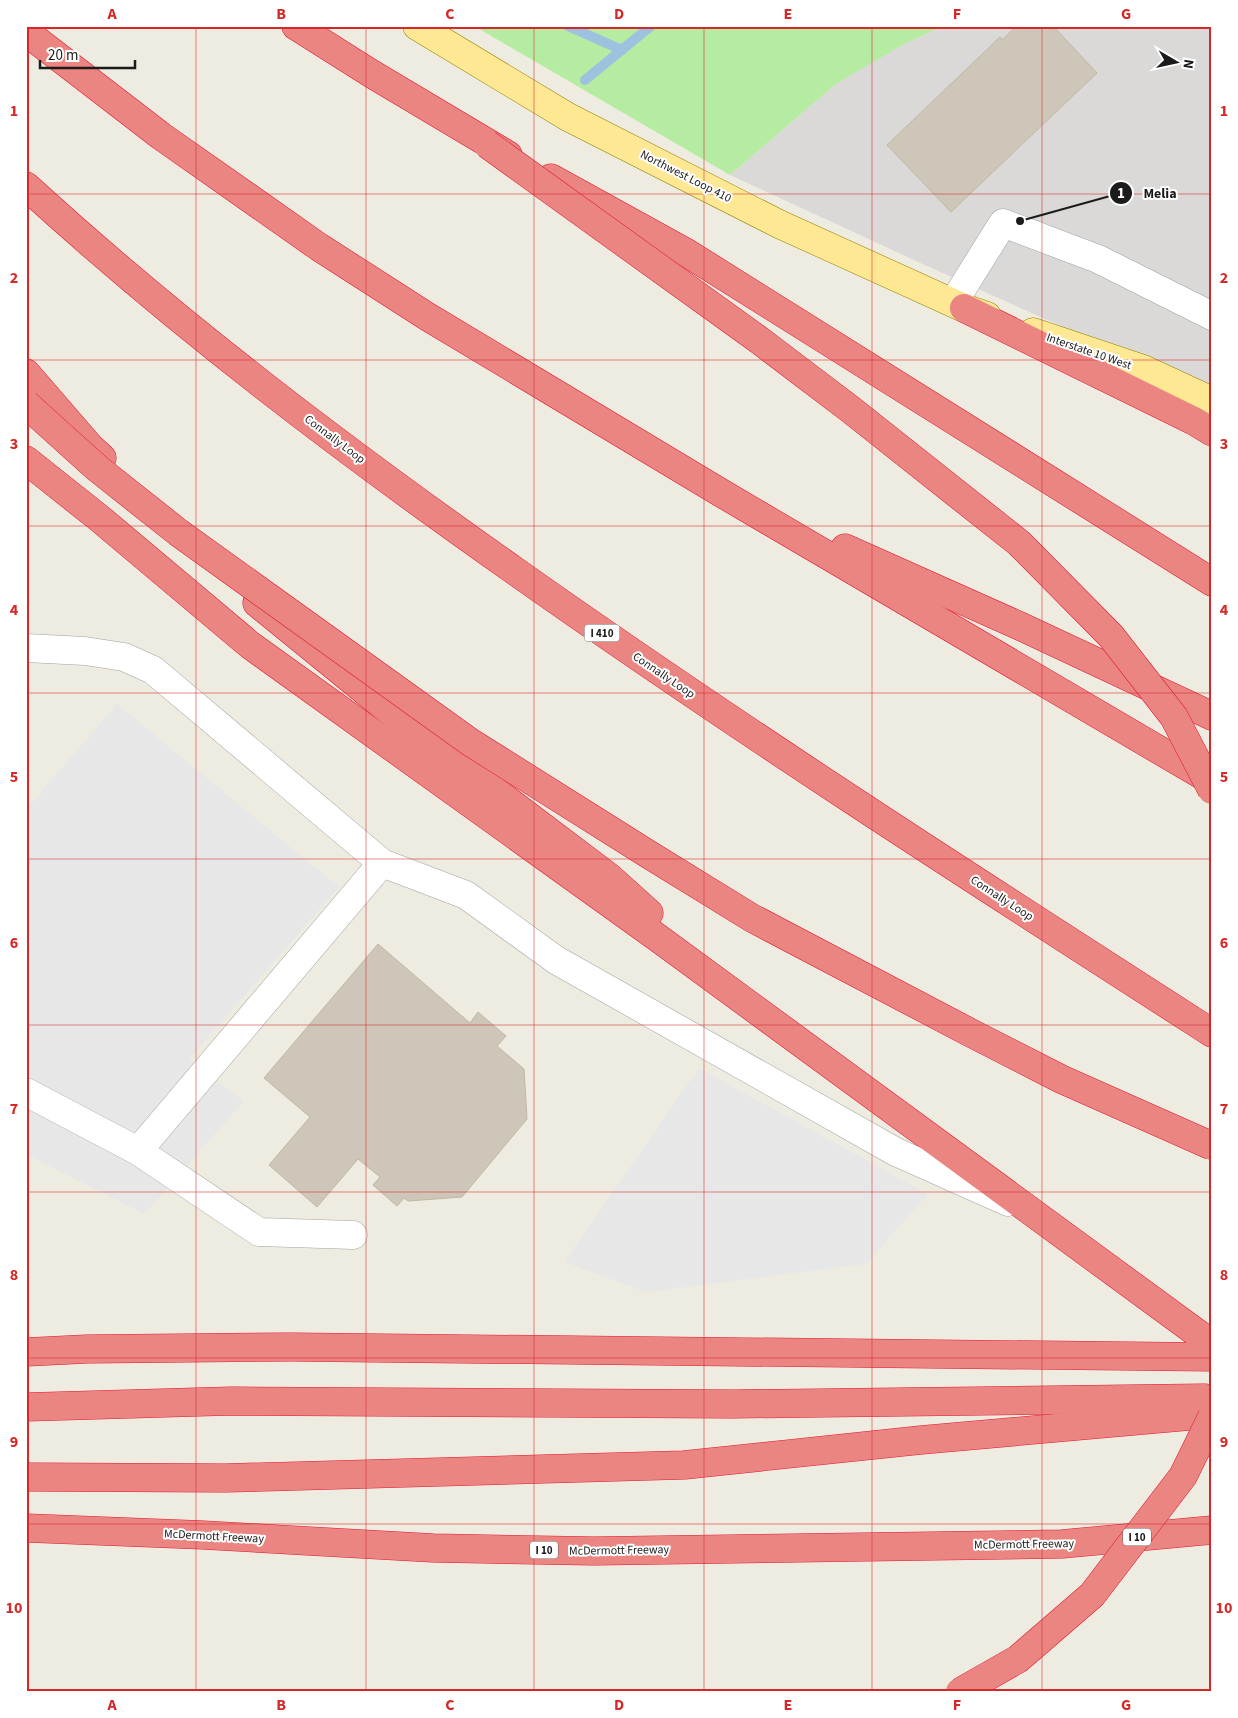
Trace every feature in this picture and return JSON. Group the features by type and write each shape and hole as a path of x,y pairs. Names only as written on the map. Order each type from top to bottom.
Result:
{"highway":[{"path":"296,26 487,144 687,253 1212,582"},
{"path":"26,32 162,136 319,246 428,317 722,494 1212,781"},
{"path":"487,144 759,340 850,409 1019,543 1112,636 1174,717 1212,790"},
{"name":"Connally Loop","path":"26,186 85,240 257,380 431,512 639,658 828,786 1212,1033"},
{"path":"958,306 1194,421 1212,432"},
{"path":"26,374 90,447 242,591 397,717 609,877 744,1001"},
{"path":"26,404 97,468 180,533 470,742 648,854 752,918 971,1033 1061,1079 1212,1146"},
{"path":"26,460 99,518 250,645 744,1001 1212,1344"},
{"path":"722,494 1022,627 1212,716"},
{"path":"26,1352 87,1349 292,1347 1212,1357"},
{"path":"26,1407 232,1400 734,1404 1212,1398"},
{"path":"26,1477 225,1478 684,1465 921,1440 1212,1415"},
{"path":"960,1692 1018,1659 1092,1596 1183,1476 1212,1415"},
{"name":"McDermott Freeway","path":"26,1528 203,1535 433,1548 594,1551 1062,1544 1212,1530"}],"main road":[{"name":"Northwest Loop 410","path":"417,26 568,117 779,224 958,306"},
{"name":"Interstate 10 West","path":"958,306 1143,369 1212,401"}],"lane":[{"path":"958,306 1003,222 1098,259 1212,316"},
{"path":"26,648 85,651 124,657 153,670 382,863 466,895 556,960 896,1152 1034,1213"},
{"path":"138,1151 382,863"},
{"path":"26,1092 138,1151 259,1232 352,1235"}],"shaded area":[{"path":"944,26 1212,26 1212,394 730,175 836,84 904,44"},
{"path":"117,704 339,887 189,1059 244,1101 145,1214 26,1154 26,809"},
{"path":"699,1068 928,1194 866,1264 646,1292 564,1262"}],"green space":[{"path":"474,26 944,26 904,44 836,84 730,175"}],"building":[{"path":"1017,26 1053,26 1097,73 951,212 887,145 1000,37 1002,40"},
{"path":"378,944 470,1023 478,1012 506,1036 497,1046 524,1069 527,1119 462,1197 408,1201 404,1198 397,1206 373,1185 380,1177 358,1159 317,1207 269,1165 310,1117 264,1078"}],"waterway":[{"path":"568,26 622,50"},
{"path":"585,80 651,26"}],"place":[{"name":"Melia","path":"1020,221"}]}
